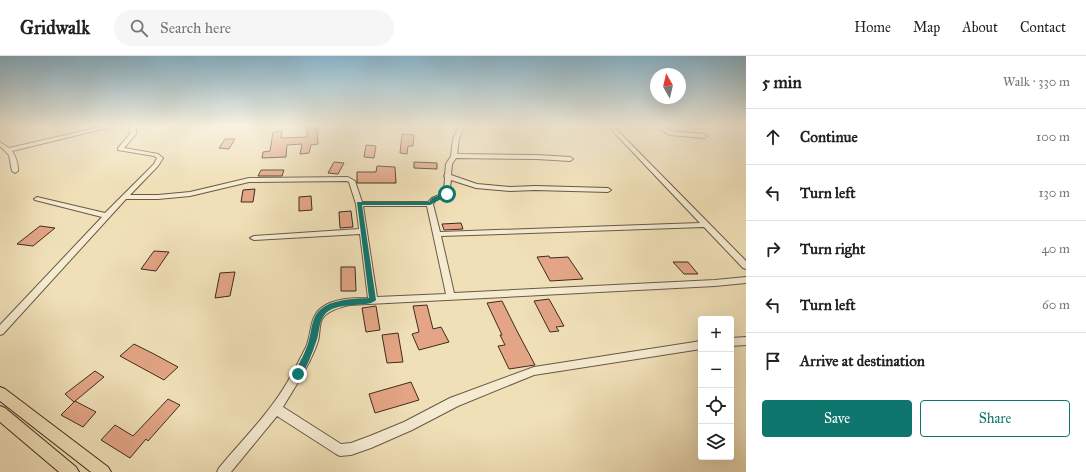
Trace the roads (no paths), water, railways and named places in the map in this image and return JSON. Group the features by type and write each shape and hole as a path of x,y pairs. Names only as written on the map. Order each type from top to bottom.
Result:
{"main road":[{"path":"0,393 103,472"},
{"path":"0,413 71,472"}],"street":[{"path":"2,145 8,150 15,161 15,171"},
{"path":"8,150 28,145"},
{"path":"0,331 156,165 160,158 156,155 120,149 123,145"},
{"path":"430,204 434,199 447,194 449,164 454,156 455,145"},
{"path":"629,145 746,266"},
{"path":"454,156 570,159"},
{"path":"447,176 476,186 510,189 535,188 608,190"},
{"path":"124,198 190,194 249,180 348,179 352,181 359,204 373,300"},
{"path":"37,199 107,216"},
{"path":"359,204 430,204"},
{"path":"430,204 451,297"},
{"path":"438,234 707,225"},
{"path":"254,238 363,231"},
{"path":"223,472 276,409 306,360 313,341 317,319 324,311 332,306 349,302 373,300 746,280"},
{"path":"734,342 746,341"},
{"path":"276,409 340,450 351,449 408,426 454,402 534,371 698,345"}]}
